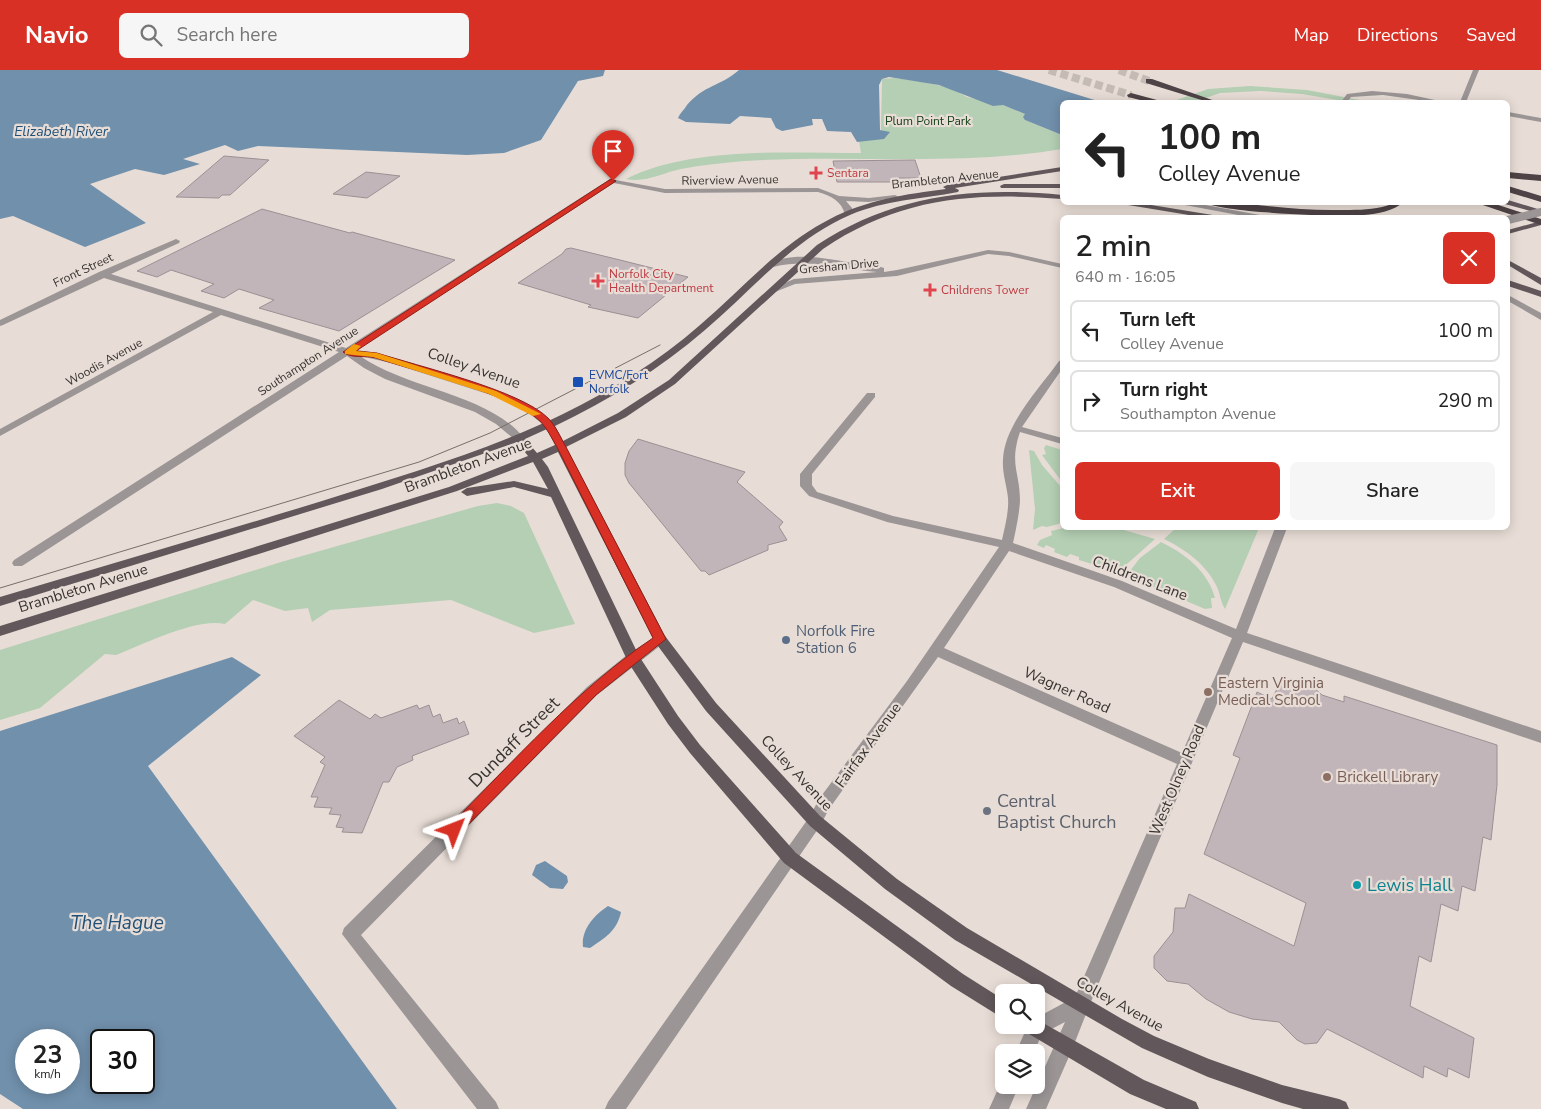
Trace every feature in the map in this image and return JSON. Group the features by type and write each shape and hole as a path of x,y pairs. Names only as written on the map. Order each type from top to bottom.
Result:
{"highway":[{"path":"1150,81 1208,100"},
{"path":"1131,95 1147,100"},
{"path":"1510,177 1541,180"},
{"path":"1510,194 1541,201"},
{"path":"1247,205 1351,213 1388,209 1395,205"},
{"path":"1487,205 1541,223"}],"main road":[{"path":"895,197 925,190 1060,169"},
{"name":"Brambleton Avenue","path":"0,602 381,486 549,424 622,386 659,363 804,238 848,213 895,197 971,188 1060,186"},
{"name":"Brambleton Avenue","path":"0,631 482,480 562,447 622,415 672,382 807,258 845,230 869,218 908,206 987,195 1060,197"},
{"path":"1510,195 1541,212"},
{"path":"1127,205 1177,215"},
{"path":"1134,205 1205,215"},
{"path":"1512,231 1541,223"},
{"path":"1510,263 1541,282"},
{"path":"1510,284 1541,294"},
{"name":"Colley Avenue","path":"549,424 660,639 710,707 816,821 891,884 961,934 1148,1042 1208,1068 1282,1094 1339,1109"},
{"name":"Colley Avenue","path":"518,437 537,458 633,658 672,720 695,749 790,858 957,980 995,1004"},
{"path":"372,515 507,484 532,487 555,494"},
{"path":"1045,1034 1137,1087 1189,1109"}],"street":[{"path":"1464,100 1476,70"},
{"path":"1345,100 1349,95 1363,92 1428,100"},
{"path":"1510,114 1541,120"},
{"name":"Riverview Avenue","path":"617,182 665,191 818,190 838,198 869,200 895,197"},
{"name":"Southampton Avenue","path":"18,563 617,182"},
{"path":"838,198 848,208 848,213"},
{"path":"1191,205 1253,215"},
{"path":"1510,220 1541,212"},
{"name":"Front Street","path":"0,323 176,240"},
{"name":"Gresham Drive","path":"775,288 794,282 865,278 906,271 988,252 1009,254 1060,266"},
{"name":"Gresham Drive","path":"773,265 794,259 807,258 870,270 906,271"},
{"name":"Colley Avenue","path":"102,274 348,352 374,355 493,392 526,407 549,424"},
{"path":"1510,299 1541,317"},
{"name":"Woodis Avenue","path":"0,433 219,312"},
{"name":"Colley Avenue","path":"348,352 360,363 393,379 487,415 518,437"},
{"name":"Fairfax Avenue","path":"615,1109 816,821 824,804 935,650 1006,546 1013,516 1014,499 1008,461 1010,445 1016,428 1060,366"},
{"name":"Childrens Lane","path":"872,396 806,474 805,481 809,490 819,496 891,519 980,538 1006,546 1118,584 1166,606 1267,646 1541,737"},
{"path":"1016,428 1060,440"},
{"name":"West Olney Road","path":"1036,1109 1065,1046 1080,1003 1240,635 1280,530"},
{"name":"Dundaff Street","path":"489,1109 350,934 592,692 633,658 660,639"},
{"name":"Wagner Road","path":"935,650 1185,761"},
{"path":"1045,1021 1080,1003"},
{"path":"999,1109 1006,1094"}],"green space":[{"name":"Plum Point Park","path":"894,78 921,81 950,88 967,97 1003,105 1025,114 1025,120 1060,134 1060,149 1023,154 944,159 785,159 745,161 689,168 640,180 626,179 652,168 710,156 772,153 861,153 859,141 889,133 881,130 882,79"},
{"path":"1250,86 1307,90 1360,100 1337,100 1302,94 1260,91 1220,93 1200,100 1177,100 1208,89"},
{"path":"1046,445 1060,449 1060,479 1042,455 1046,454 1044,448"},
{"path":"1029,450 1034,451 1042,465 1060,486 1060,524 1047,527 1042,526 1033,530 1035,509"},
{"path":"497,503 511,506 524,513 575,624 534,633 451,600 330,610 312,622 308,608 285,611 253,600 225,624 213,623 185,628 116,655 105,654 40,708 0,720 0,650 281,562 478,506"},
{"path":"1060,529 1124,530 1155,539 1118,572 1079,560 1079,557 1070,554 1067,557 1054,552 1055,549 1046,545 1044,548 1037,545 1040,540 1052,535 1051,531"},
{"path":"1174,530 1258,530 1225,609 1213,579 1195,558 1164,539"},
{"path":"1161,542 1186,557 1201,571 1212,588 1215,598 1211,598 1212,608 1205,609 1134,579 1136,575 1129,572 1140,558"}],"water":[{"name":"Elizabeth River","path":"0,70 605,70 603,76 578,81 541,140 504,153 467,155 258,146 238,151 225,145 183,159 200,164 164,175 135,169 90,184 146,223 85,247 13,216 0,219"},
{"path":"739,70 997,70 1094,100 1060,100 1060,134 1025,120 1023,117 1025,114 1003,105 993,106 939,85 889,77 882,79 879,85 880,130 890,132 884,139 857,142 851,132 827,131 822,119 812,119 813,125 782,131 776,128 771,118 740,116 730,124 686,122 678,118 693,98"},
{"name":"The Hague","path":"232,657 261,675 148,766 397,1109 23,1109 0,1094 0,731"},
{"path":"545,861 567,876 568,882 563,889 550,888 532,875 536,865"},
{"path":"608,906 621,912 617,924 610,933 590,948 583,947 586,929 598,914"}],"building":[{"path":"224,156 269,160 230,195 222,195 219,198 176,197"},
{"name":"Sentara","path":"915,160 921,178 899,178 900,182 837,182 833,161"},
{"path":"366,172 400,176 367,198 333,194"},
{"path":"262,209 455,260 339,331 259,308 274,300 239,289 224,298 201,291 214,284 171,270 157,277 137,271"},
{"path":"571,248 688,277 638,318 588,307 591,305 518,283 562,254 566,249"},
{"path":"638,439 745,472 737,482 783,522 779,527 787,540 768,545 768,550 709,575 705,571 701,571 629,483 625,475 625,463 629,451"},
{"name":"Lewis Hall","path":"1289,681 1303,682 1313,687 1322,695 1344,702 1344,696 1497,745 1497,785 1491,840 1483,837 1475,891 1462,886 1458,911 1441,904 1431,962 1419,956 1410,1006 1474,1038 1469,1078 1448,1068 1447,1077 1424,1066 1423,1078 1327,1029 1317,1043 1305,1044 1297,1040 1279,1022 1252,1019 1229,1012 1206,999 1188,984 1167,981 1154,968 1154,956 1173,932 1175,908 1185,908 1189,894 1294,946 1306,903 1204,854 1240,758 1233,755 1257,692 1272,699 1279,685"},
{"path":"339,700 370,719 375,714 381,718 417,705 419,709 429,705 433,717 440,714 443,723 457,718 459,724 464,721 469,734 412,756 413,760 397,767 389,782 383,782 362,833 342,832 344,828 336,827 341,815 329,814 332,808 314,807 318,797 311,797 325,765 320,762 325,757 294,736"}],"tunnel":[{"path":"1049,70 1131,95"},
{"path":"1119,70 1149,81"}],"tram line":[{"path":"0,588 419,462 490,433 660,345"}],"slow traffic":[{"path":"357,346 348,352 374,355 493,392 526,407 536,414"}],"place":[{"name":"Sentara","path":"816,173"},
{"name":"Norfolk City Health Department","path":"598,281"},
{"name":"Childrens Tower","path":"930,290"},
{"name":"EVMC/Fort Norfolk","path":"578,382"},
{"name":"Norfolk Fire Station 6","path":"786,640"},
{"name":"Eastern Virginia Medical School","path":"1208,692"},
{"name":"Brickell Library","path":"1327,777"},
{"name":"Central Baptist Church","path":"987,811"},
{"name":"Lewis Hall","path":"1357,885"}],"route":[{"path":"454,830 592,692 633,658 660,639 549,424 526,407 493,392 374,355 348,352 613,181"}]}
